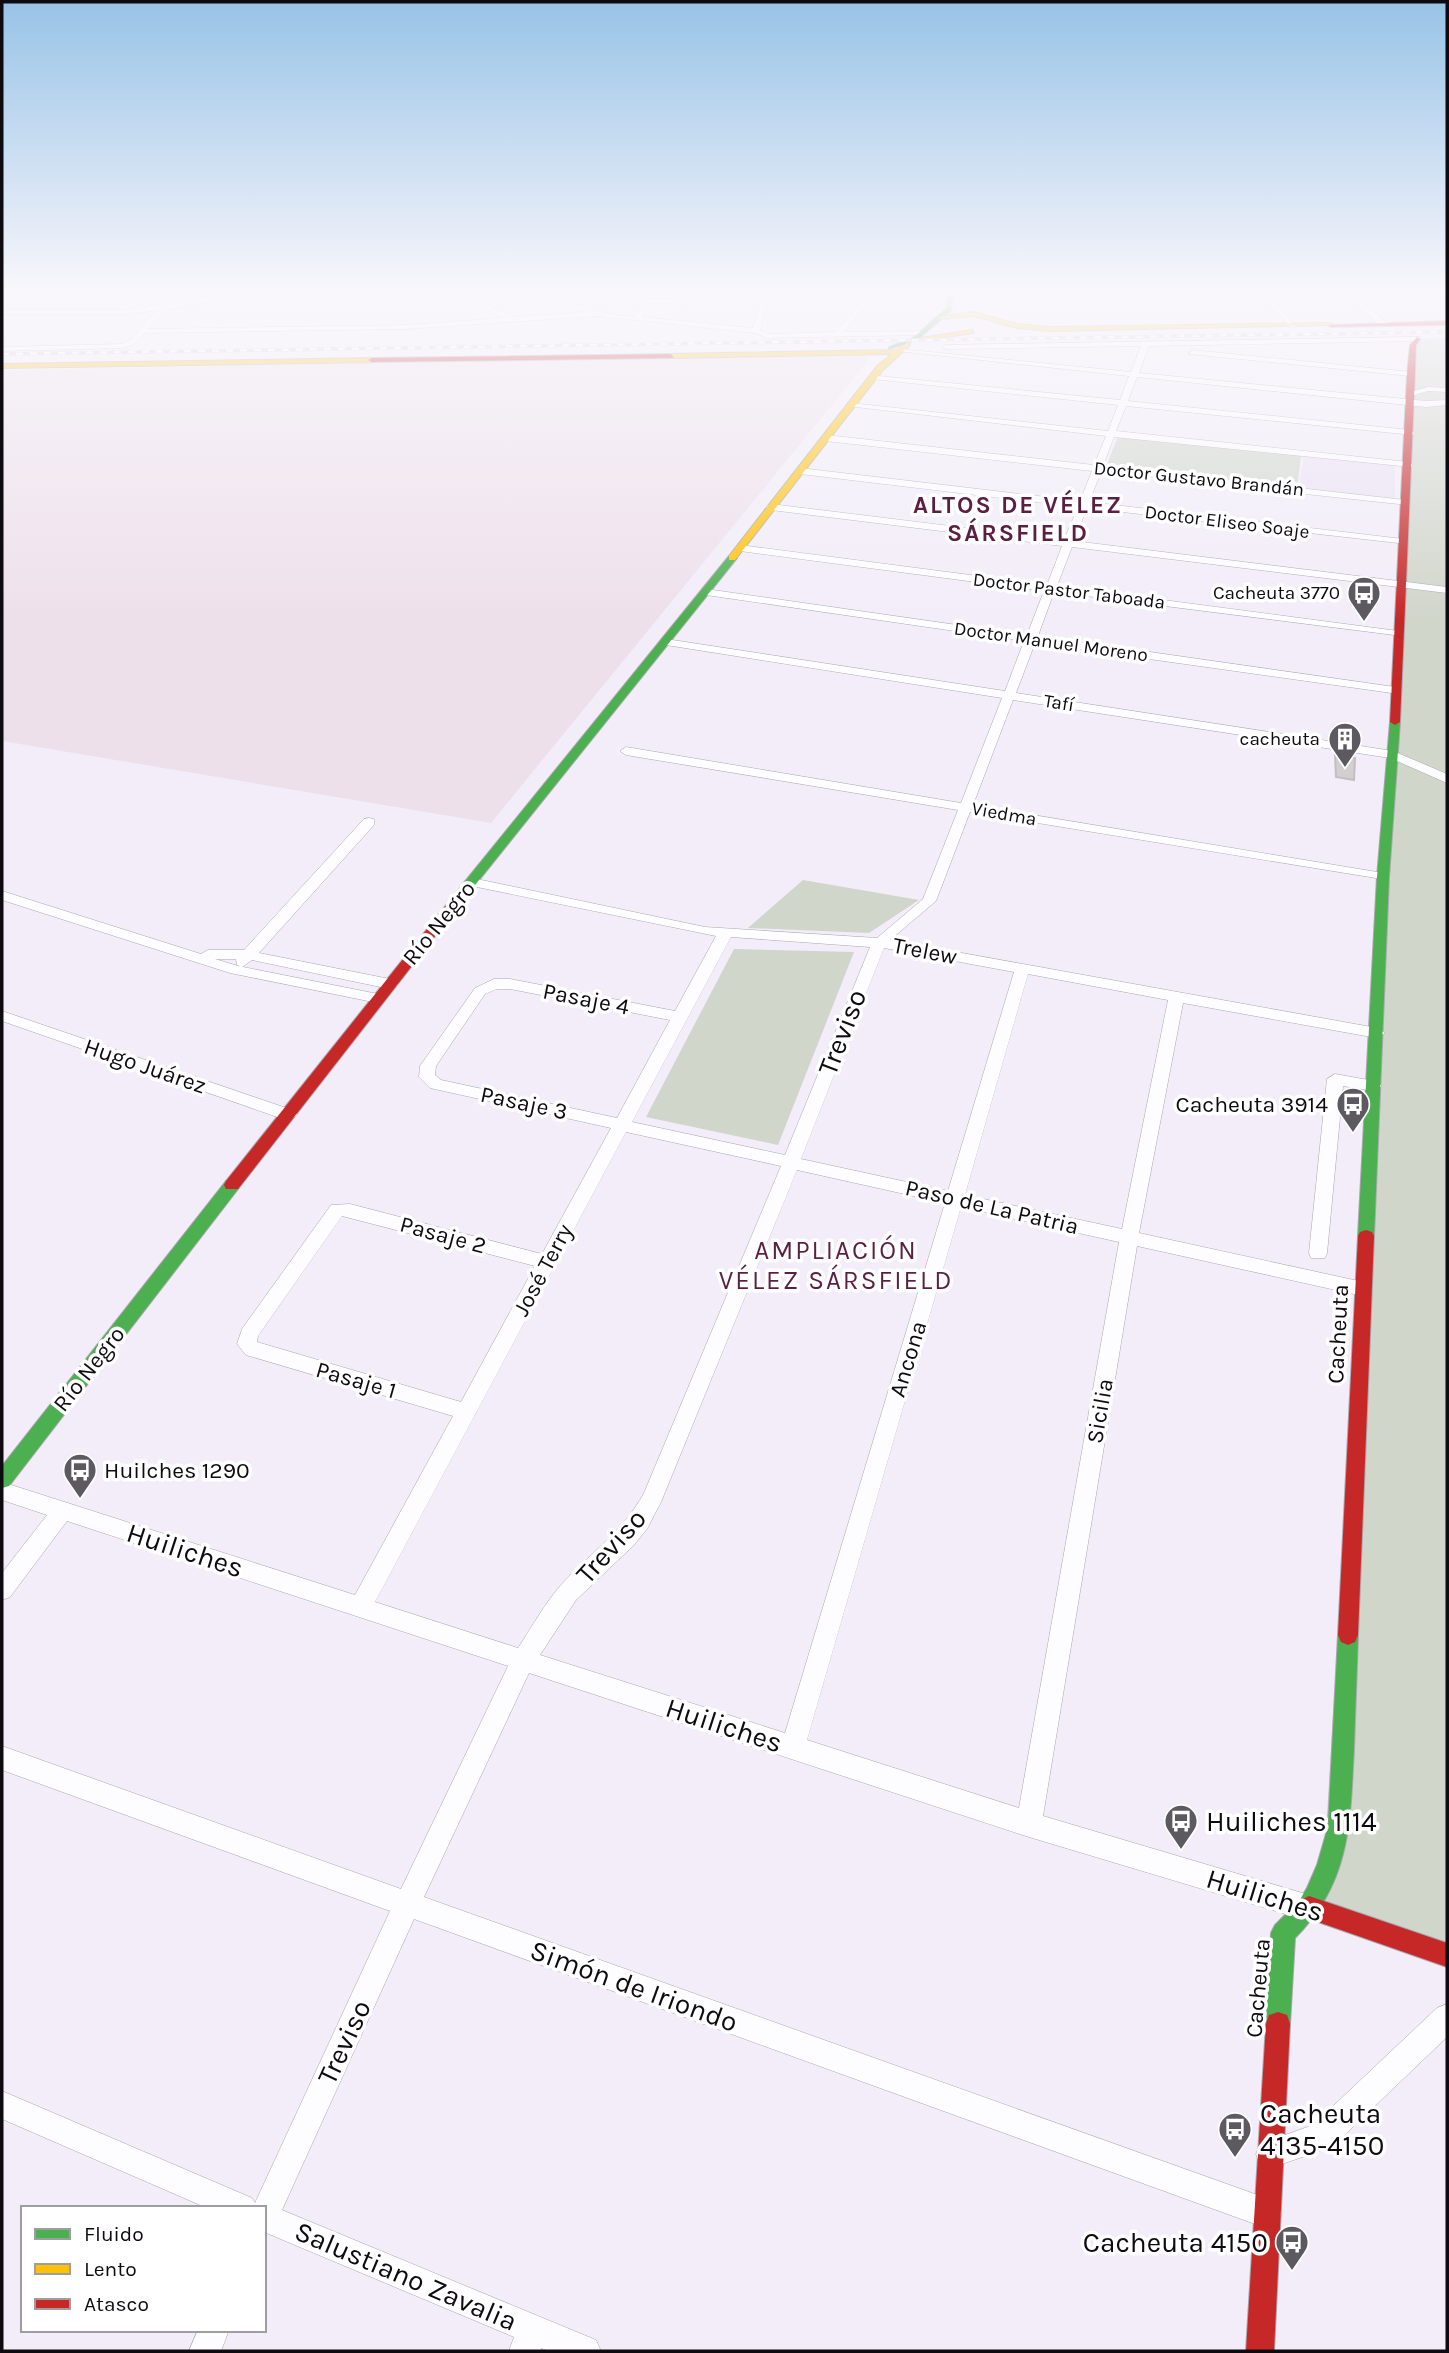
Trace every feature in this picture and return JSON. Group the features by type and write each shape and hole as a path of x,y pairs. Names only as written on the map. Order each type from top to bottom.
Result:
{"street":[{"name":"Río Negro","path":"2,1480 378,998 706,592 856,399"},
{"path":"1091,399 1409,433"},
{"name":"Treviso","path":"266,2213 523,1660 568,1593 626,1538 639,1522 653,1496 791,1163 873,952 929,901 1127,399"},
{"name":"Cacheuta","path":"1261,2351 1269,2154 1283,1933 1293,1920 1309,1908 1324,1879 1339,1827 1383,877 1393,755 1411,399"},
{"path":"1417,399 1447,403"},
{"path":"851,405 1408,465"},
{"name":"Doctor Gustavo Brandán","path":"826,438 1405,503"},
{"name":"Doctor Eliseo Soaje","path":"800,471 1403,542"},
{"path":"771,507 1447,590"},
{"name":"Doctor Pastor Taboada","path":"740,548 1398,634"},
{"name":"Doctor Manuel Moreno","path":"706,592 1395,691"},
{"name":"Tafí","path":"666,642 1393,755 1447,779"},
{"name":"Viedma","path":"626,751 1383,877"},
{"path":"235,970 369,822"},
{"name":"Trelew","path":"472,882 725,934 880,943 1377,1033"},
{"path":"2,895 235,970 378,998"},
{"name":"José Terry","path":"360,1606 725,934"},
{"path":"190,954 248,955 390,984"},
{"name":"Ancona","path":"793,1748 1022,970"},
{"name":"Pasaje 4","path":"427,1077 428,1066 480,991 494,984 510,984 678,1017"},
{"name":"Sicilia","path":"1028,1824 1129,1238 1175,998"},
{"name":"Hugo Juárez","path":"2,1016 289,1115"},
{"name":"Pasaje 3","path":"427,1077 436,1084 622,1125"},
{"path":"1318,1253 1335,1079 1374,1086"},
{"name":"Paso de La Patria","path":"622,1125 1363,1289"},
{"name":"Pasaje 2","path":"247,1344 249,1334 337,1210 350,1210 547,1262"},
{"name":"Pasaje 1","path":"247,1344 253,1350 466,1412"},
{"name":"Huiliches","path":"2,1491 1028,1824 1309,1908 1447,1955"},
{"path":"2,1590 63,1510"},
{"name":"Simón de Iriondo","path":"2,1758 1267,2213"},
{"path":"1269,2154 1322,2137 1447,2018"},
{"path":"2,2105 237,2206"},
{"name":"Salustiano Zavalia","path":"266,2218 529,2340 586,2351"},
{"path":"205,2351 213,2332"}],"shaded area":[{"path":"2,399 837,399 491,823 2,741"},
{"path":"1413,399 1447,399 1447,1955 1309,1908 1323,1879"},
{"path":"1118,436 1301,456 1297,489 1106,467"},
{"path":"1304,456 1395,466 1395,499 1299,488"},
{"path":"803,880 919,900 869,933 748,928"},
{"path":"734,949 854,952 778,1145 646,1117"}],"building":[{"name":"cacheuta","path":"1335,755 1355,758 1354,780 1336,777"}],"traffic: fast":[{"path":"467,887 732,558"},
{"path":"1366,1236 1383,877 1395,722"},
{"path":"2,1480 232,1185"},
{"path":"1278,2024 1283,1933 1307,1909 1315,1896 1328,1867 1339,1827 1348,1635"}],"traffic: slow":[{"path":"732,558 856,399"}],"traffic: jam":[{"path":"1395,722 1410,399"},
{"path":"232,1185 467,887"},
{"path":"1348,1635 1366,1236"},
{"path":"1309,1908 1447,1955"},
{"path":"1260,2351 1278,2024"}],"place":[{"name":"Cacheuta 3770","path":"1364,623"},
{"name":"cacheuta","path":"1345,769"},
{"name":"Cacheuta 3914","path":"1353,1134"},
{"name":"Huilches 1290","path":"80,1500"},
{"name":"Huiliches 1114","path":"1181,1851"},
{"name":"Cacheuta 4135-4150","path":"1235,2159"},
{"name":"Cacheuta 4150","path":"1292,2272"}],"district":[{"name":"ALTOS DE VÉLEZ SÁRSFIELD","path":"1018,519"},
{"name":"AMPLIACIÓN VÉLEZ SÁRSFIELD","path":"836,1265"}]}
